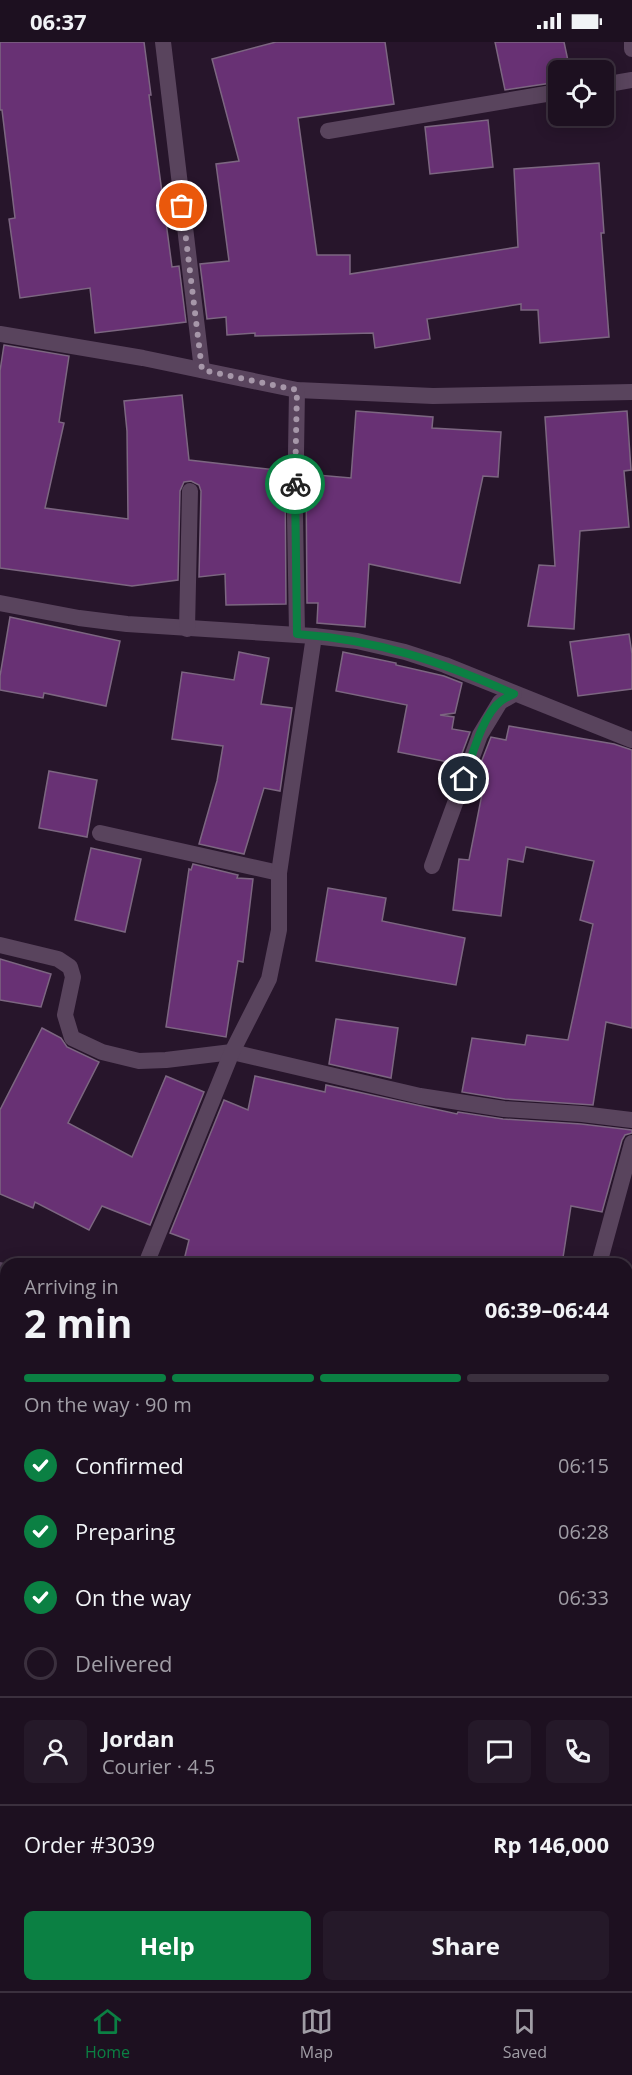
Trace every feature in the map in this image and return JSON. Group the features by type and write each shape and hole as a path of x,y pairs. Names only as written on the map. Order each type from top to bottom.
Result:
{"street":[{"path":"163,42 202,370"},
{"path":"632,42 632,49"},
{"path":"614,83 632,80"},
{"path":"328,131 548,94"},
{"path":"0,334 143,358 297,390 433,396 632,392"},
{"path":"148,1258 232,1053 269,979 279,930 279,873 305,635 295,516 297,390"},
{"path":"187,629 190,491"},
{"path":"0,603 79,618 187,629 305,635 357,641 405,652 445,665 632,740"},
{"path":"432,866 480,735 500,702 514,694"},
{"path":"100,833 279,873"},
{"path":"0,945 58,959 70,967 74,977 65,1015 72,1038 117,1056 139,1060 166,1060 232,1053 430,1098 504,1109 632,1120"},
{"path":"601,1258 632,1143"}],"building":[{"path":"0,42 144,42 172,267 179,266 186,322 95,333 90,288 20,298 9,219 15,218 2,110 0,110"},
{"path":"276,42 385,42 394,104 298,118 317,255 350,255 350,274 518,247 514,169 599,163 604,233 601,233 609,337 540,343 538,310 521,310 521,304 427,319 430,339 375,348 373,333 227,335 226,317 207,319 200,264 229,261 216,164 239,161 212,59"},
{"path":"495,42 564,42 568,60 548,60 548,84 505,90"},
{"path":"488,120 493,167 430,174 425,127"},
{"path":"4,345 69,356 59,422 64,423 45,508 128,519 127,431 124,401 182,395 189,460 285,471 286,604 226,605 225,574 199,577 201,491 199,485 191,481 184,482 180,491 178,580 132,586 0,568 0,371"},
{"path":"356,411 433,417 432,428 501,432 498,477 483,476 460,583 369,564 365,627 317,623 318,603 307,603 306,474 351,478"},
{"path":"627,411 631,470 624,471 629,527 580,531 574,629 528,626 539,565 555,566 545,417"},
{"path":"10,617 120,641 106,706 44,693 43,698 0,690 0,676"},
{"path":"629,634 632,654 632,689 578,696 570,642"},
{"path":"239,652 269,658 261,704 292,708 280,791 264,788 244,854 199,844 217,781 223,746 172,739 182,672 234,680"},
{"path":"343,652 396,663 396,665 444,676 462,683 455,713 440,715 454,717 452,729 470,732 458,764 398,752 407,705 336,691"},
{"path":"509,726 614,744 632,750 632,1028 606,1022 593,1105 505,1099 462,1092 472,1038 525,1045 527,1035 568,1040 593,924 580,920 594,861 526,847 523,862 508,859 501,916 453,910 459,859 469,860 487,769 479,768 491,737 506,740"},
{"path":"49,771 97,780 87,837 39,828"},
{"path":"91,848 141,859 125,932 75,920"},
{"path":"193,864 238,875 237,878 253,879 243,962 238,961 226,1037 166,1027 189,869 191,870"},
{"path":"328,888 386,898 382,921 465,938 456,985 316,961"},
{"path":"0,959 51,974 41,1007 0,1000"},
{"path":"336,1019 398,1028 391,1078 329,1064"},
{"path":"42,1028 61,1038 67,1047 99,1062 68,1123 132,1157 166,1076 204,1092 150,1225 102,1206 89,1230 35,1202 33,1208 0,1194 0,1110"},
{"path":"255,1076 325,1092 326,1085 457,1114 458,1112 503,1119 581,1124 632,1130 632,1133 625,1135 622,1140 602,1212 571,1206 563,1258 184,1258 189,1240 170,1233 224,1100 248,1110"}],"way so far":[{"path":"182,206 202,370 297,390 295,484"}],"route":[{"path":"295,484 297,634 357,641 405,652 445,665 514,694 500,702 489,717 464,779"}]}
